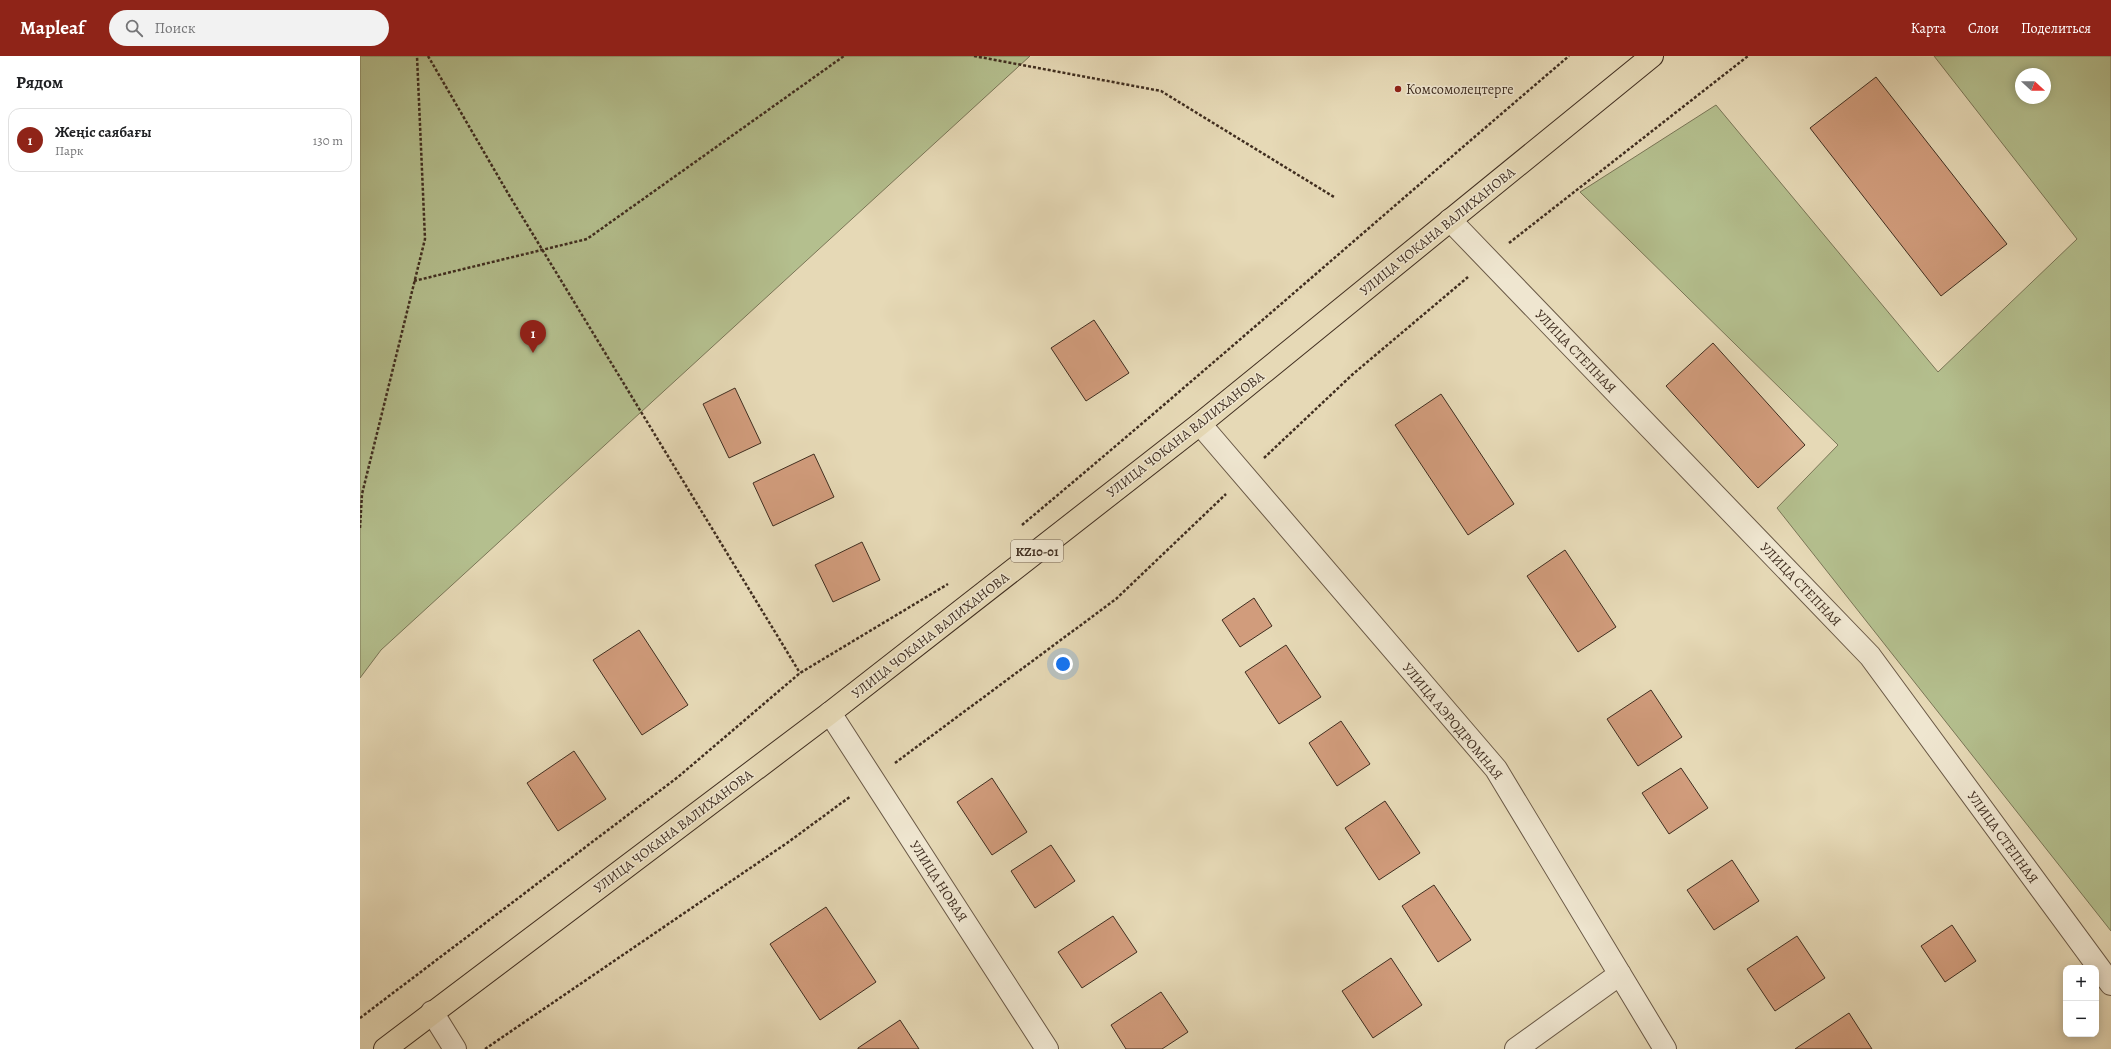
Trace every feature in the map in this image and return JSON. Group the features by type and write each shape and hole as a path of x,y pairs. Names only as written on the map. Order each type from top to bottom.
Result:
{"main road":[{"name":"УЛИЦА ЧОКАНА ВАЛИХАНОВА","path":"385,1049 432,1012 830,713 1200,424 1652,56"}],"street":[{"name":"УЛИЦА СТЕПНАЯ","path":"1450,220 1870,656 2111,984"},
{"name":"УЛИЦА АЭРОДРОМНАЯ","path":"1200,424 1496,769 1665,1049"},
{"name":"УЛИЦА НОВАЯ","path":"830,713 1047,1049"},
{"path":"1516,1049 1620,974"},
{"path":"432,1012 455,1049"}],"path":[{"path":"360,528 362,494 424,239 418,56"},
{"path":"428,56 542,250 800,673"},
{"path":"414,281 587,239 844,56"},
{"path":"974,56 1161,91 1334,197"},
{"path":"1019,528 1183,390 1400,200 1569,56"},
{"path":"485,1049 787,844 1116,599 1354,374 1532,224 1748,56"},
{"path":"360,1018 678,778 800,673 952,582"}],"green space":[{"path":"360,56 1030,56 381,650 360,678"},
{"path":"1934,56 2111,56 2111,931 1777,508 1838,445 1580,192 1716,105 1938,372 2077,239"}],"building":[{"path":"1876,77 2007,244 1941,296 1810,128"},
{"path":"1094,320 1129,373 1086,401 1051,348"},
{"path":"1713,343 1805,445 1758,488 1666,386"},
{"path":"735,388 761,443 729,458 703,404"},
{"path":"1441,394 1514,504 1468,535 1395,425"},
{"path":"814,454 834,497 773,526 753,483"},
{"path":"862,542 880,580 833,602 815,565"},
{"path":"1565,550 1616,627 1578,652 1527,576"},
{"path":"1254,598 1272,626 1240,647 1222,620"},
{"path":"639,630 688,705 642,735 593,660"},
{"path":"1286,645 1321,697 1279,724 1245,672"},
{"path":"1651,690 1682,737 1638,766 1607,719"},
{"path":"1341,721 1370,764 1337,786 1309,743"},
{"path":"574,751 606,799 558,831 527,783"},
{"path":"1681,768 1708,808 1669,834 1642,793"},
{"path":"992,778 1027,832 992,855 957,802"},
{"path":"1385,801 1420,853 1379,880 1345,828"},
{"path":"1051,845 1075,881 1035,908 1011,871"},
{"path":"1732,860 1759,901 1714,930 1687,890"},
{"path":"1434,885 1471,940 1438,962 1402,906"},
{"path":"826,907 876,982 820,1020 770,944"},
{"path":"1113,916 1137,952 1082,988 1058,952"},
{"path":"1952,925 1976,961 1945,982 1921,946"},
{"path":"1797,936 1825,978 1775,1011 1747,969"},
{"path":"1391,958 1422,1005 1373,1038 1342,991"},
{"path":"1161,992 1188,1032 1162,1049 1126,1049 1111,1025"},
{"path":"1849,1013 1872,1049 1795,1049"},
{"path":"900,1020 919,1049 858,1049 858,1048"}],"place":[{"name":"Комсомолецтерге","path":"1398,89"},
{"name":"Жеңіс саябағы","path":"533,353"}]}
